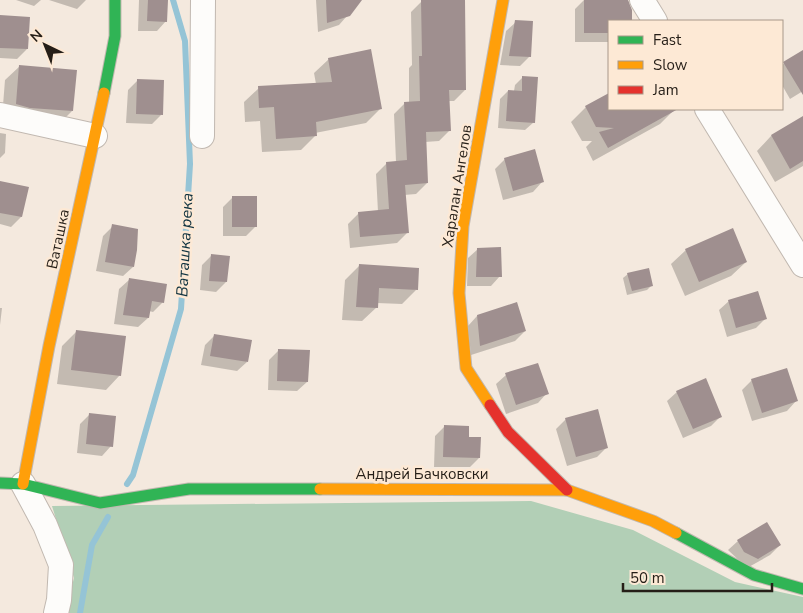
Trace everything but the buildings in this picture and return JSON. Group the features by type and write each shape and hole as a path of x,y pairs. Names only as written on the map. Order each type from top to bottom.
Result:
{"street":[{"name":"Ваташка","path":"12,484 49,346 96,136 114,36 115,0"},
{"path":"202,136 203,0"},
{"name":"Харалан Ангелов","path":"503,0 463,226 459,293 466,368 508,432 567,490"},
{"path":"642,0 653,20"},
{"path":"708,110 803,265"},
{"path":"0,115 96,136"},
{"path":"12,484 44,525 61,565 60,600 56,613"},
{"name":"Андрей Бачковски","path":"12,484 100,503 189,489 567,490 654,521 754,575 803,589"}],"green space":[{"path":"531,501 633,530 735,582 803,597 803,613 65,613 74,578 52,506"}],"waterway":[{"name":"Ваташка река","path":"127,484 133,475 181,309 190,164 185,41 173,0"},
{"name":"Ваташка река","path":"80,613 92,545 108,517"}],"traffic: fast":[{"path":"104,93 115,36 115,0"},
{"path":"0,483 23,484 100,503 189,489 320,489"},
{"path":"676,533 754,575 803,589"}],"traffic: slow":[{"path":"490,405 466,368 459,293 463,226 503,0"},
{"path":"23,484 49,346 104,93"},
{"path":"320,489 567,490 653,521 676,533"}],"traffic: jam":[{"path":"490,405 508,432 567,490"}]}
